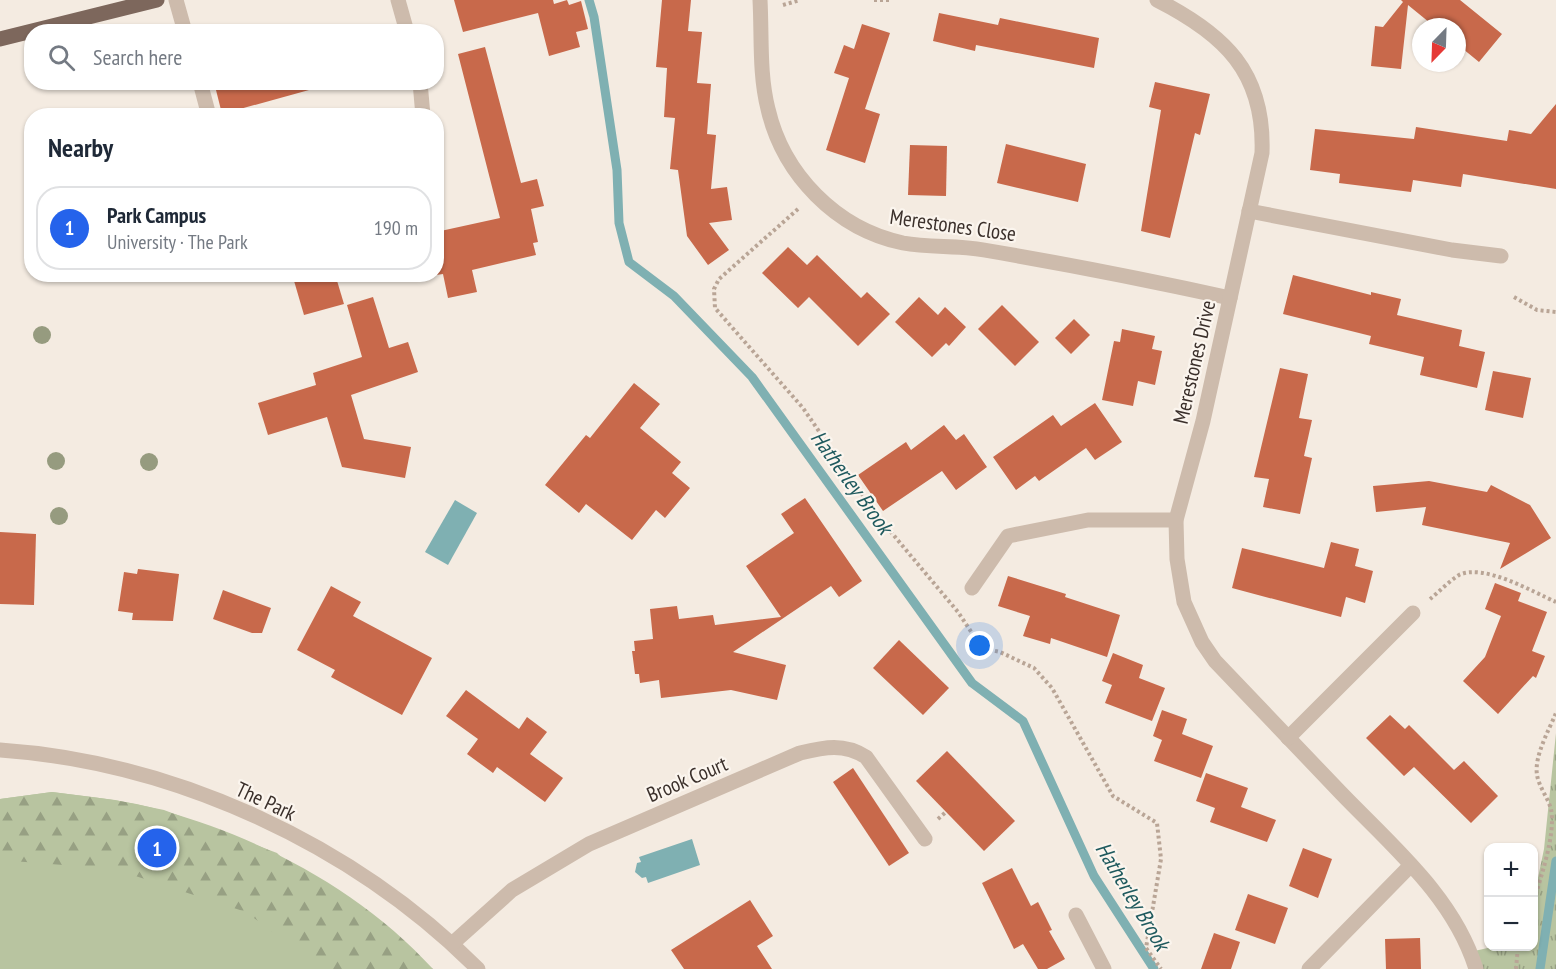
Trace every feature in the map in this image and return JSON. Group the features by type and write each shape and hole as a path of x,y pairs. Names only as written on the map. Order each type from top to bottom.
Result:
{"main road":[{"path":"61,24 158,0"},
{"path":"0,39 24,33"}],"street":[{"path":"176,0 183,24"},
{"path":"398,0 405,24"},
{"name":"Merestones Close","path":"760,0 767,108 785,154 814,194 854,225 901,243 968,247 1011,254 1113,272 1230,298"},
{"name":"Merestones Drive","path":"1157,0 1204,27 1236,58 1248,76 1260,113 1263,133 1262,153 1203,421 1176,520 1179,580 1192,623 1215,661 1411,865 1459,927 1476,969"},
{"path":"202,90 207,108"},
{"path":"421,90 422,108"},
{"path":"1249,211 1452,250 1501,256"},
{"path":"972,588 1008,536 1088,520 1176,520"},
{"path":"1288,738 1413,614"},
{"name":"Brook Court","path":"453,943 513,890 589,844 800,753 817,748 852,748 866,757 925,839"},
{"name":"The Park","path":"0,750 66,757 117,768 224,804 292,835 378,886 453,943 478,969"},
{"path":"1309,969 1411,865"},
{"path":"1076,915 1104,969"}],"path":[{"path":"874,0 891,0"},
{"path":"814,194 719,279 714,289 715,308 803,408 875,513 958,612 982,648 1000,652 1034,668 1052,688 1113,796 1157,823 1161,858 1146,948 1161,969"},
{"path":"1514,297 1537,310 1556,312"},
{"path":"1413,614 1460,575 1476,573 1494,575 1556,602"},
{"path":"1534,897 1542,874 1551,831 1551,810 1537,775 1538,764 1556,713"},
{"path":"1516,969 1518,951"}],"green space":[{"path":"1556,733 1556,969 1476,969 1470,952 1484,949 1484,951 1538,951 1538,878 1544,849"},
{"path":"52,792 115,800 164,810 277,853 351,928 370,969 0,969 0,799"},
{"path":"52,792 150,807 201,823 275,853 310,872 376,916 433,969 321,969 246,912 114,869 0,860 0,799"}],"water":[{"path":"455,500 477,513 448,565 425,552"},
{"path":"692,839 700,865 648,883 646,877 642,878 635,872 637,863 641,862 639,857"}],"building":[{"path":"454,0 553,0 554,4 567,0 569,5 581,1 588,29 576,32 580,47 549,56 538,13 463,32"},
{"path":"662,0 691,0 688,31 702,32 697,83 711,84 707,134 716,135 711,189 727,187 732,220 709,223 729,250 708,265 687,236 678,170 670,169 675,118 664,117 667,68 656,67"},
{"path":"1401,0 1460,0 1502,34 1479,62 1466,51 1466,18 1424,18 1408,5 1401,69 1371,66 1375,26 1383,27 1403,2"},
{"path":"939,13 998,25 1000,18 1099,38 1094,68 976,45 975,51 933,41"},
{"path":"862,24 890,33 865,109 880,114 865,163 826,150 849,78 834,73 844,45 854,49"},
{"path":"485,47 521,183 537,179 544,206 531,209 538,242 533,243 536,255 472,270 477,292 448,298 444,279 444,230 500,218 458,54"},
{"path":"1155,82 1210,94 1200,135 1195,133 1170,238 1141,231 1161,110 1149,107"},
{"path":"216,90 309,90 244,108 220,108"},
{"path":"1556,104 1556,189 1463,174 1461,187 1413,180 1411,192 1339,183 1340,174 1310,170 1315,129 1414,139 1416,127 1507,141 1509,130 1531,134"},
{"path":"1006,144 1086,164 1078,202 997,183"},
{"path":"910,145 947,146 946,196 908,195"},
{"path":"788,247 807,265 817,255 861,298 867,292 890,314 858,346 809,297 798,308 762,273"},
{"path":"1293,275 1371,295 1371,292 1401,299 1397,315 1462,330 1459,346 1485,352 1477,388 1420,375 1424,357 1369,344 1371,336 1283,314"},
{"path":"294,282 337,282 344,304 304,315"},
{"path":"373,297 389,348 408,342 418,372 351,395 364,439 411,447 405,478 342,467 327,417 268,435 258,403 316,385 313,373 362,357 347,305"},
{"path":"919,297 938,315 945,307 966,327 949,346 946,343 932,357 895,322"},
{"path":"1002,305 1039,342 1015,366 978,329"},
{"path":"1074,319 1090,335 1071,354 1055,338"},
{"path":"1122,329 1155,336 1152,349 1162,351 1155,385 1138,381 1133,406 1102,400 1114,341 1120,342"},
{"path":"1280,368 1308,374 1299,418 1312,420 1304,456 1312,458 1300,514 1263,507 1269,479 1254,477"},
{"path":"1493,371 1531,378 1523,418 1485,410"},
{"path":"634,383 660,404 640,428 681,462 672,473 690,488 665,518 656,510 632,540 586,504 579,513 545,485 586,435 590,438"},
{"path":"1095,403 1122,442 1095,460 1086,448 1039,481 1035,476 1016,490 993,457 1053,415 1061,426"},
{"path":"944,425 956,440 964,434 987,467 956,490 942,471 883,511 858,475 906,442 911,450"},
{"path":"1429,481 1487,492 1491,485 1530,505 1551,538 1500,569 1510,543 1422,525 1426,507 1376,512 1373,486"},
{"path":"805,498 862,581 839,597 831,586 733,652 786,665 777,700 731,690 661,698 659,680 640,683 639,674 635,674 632,651 635,651 634,641 653,639 650,609 677,606 679,619 713,615 715,625 781,617 746,566 794,533 781,514"},
{"path":"0,532 36,534 34,605 0,604"},
{"path":"1331,542 1359,549 1355,566 1373,571 1365,603 1346,597 1341,617 1232,588 1242,548 1324,568"},
{"path":"138,569 179,574 173,621 132,620 133,613 118,611 124,572 137,574"},
{"path":"1008,576 1066,594 1065,597 1120,615 1107,657 1051,638 1050,644 1023,636 1030,616 998,606"},
{"path":"1495,583 1521,593 1518,601 1547,612 1532,651 1545,656 1536,678 1533,676 1498,714 1463,681 1485,657 1501,616 1485,609"},
{"path":"331,586 361,602 353,616 432,658 402,715 331,677 335,670 297,650"},
{"path":"223,590 271,608 262,633 252,633 213,619"},
{"path":"899,640 949,688 923,715 873,668"},
{"path":"1113,653 1143,665 1139,678 1165,688 1152,721 1105,703 1112,685 1102,681"},
{"path":"466,690 519,729 527,717 547,732 530,754 563,778 545,802 497,767 493,773 467,754 478,739 446,716"},
{"path":"1162,710 1187,719 1182,734 1213,746 1201,778 1154,761 1162,740 1153,736"},
{"path":"1390,715 1405,729 1409,725 1454,770 1464,761 1498,796 1471,823 1414,767 1404,776 1366,738"},
{"path":"947,751 1015,821 984,851 916,781"},
{"path":"853,768 909,853 889,866 833,782"},
{"path":"1206,773 1248,788 1241,807 1276,820 1267,842 1210,822 1215,808 1196,801"},
{"path":"1303,848 1332,859 1318,898 1289,886"},
{"path":"1012,868 1031,906 1038,902 1052,930 1049,931 1065,959 1047,969 1038,969 1023,944 1014,949 982,883"},
{"path":"1248,894 1288,908 1275,944 1235,930"},
{"path":"750,900 773,936 757,946 772,969 684,969 671,950"},
{"path":"1214,933 1240,942 1231,969 1201,969"},
{"path":"1420,938 1421,969 1386,969 1385,939"}],"waterway":[{"name":"Hatherley Brook","path":"589,0 594,17 617,170 619,223 629,262 674,296 752,377 972,683 1023,721 1094,876 1154,969"},
{"name":"Hatherley Brook","path":"1540,969 1556,861"}],"place":[{"name":"Park Campus","path":"157,848"}]}
